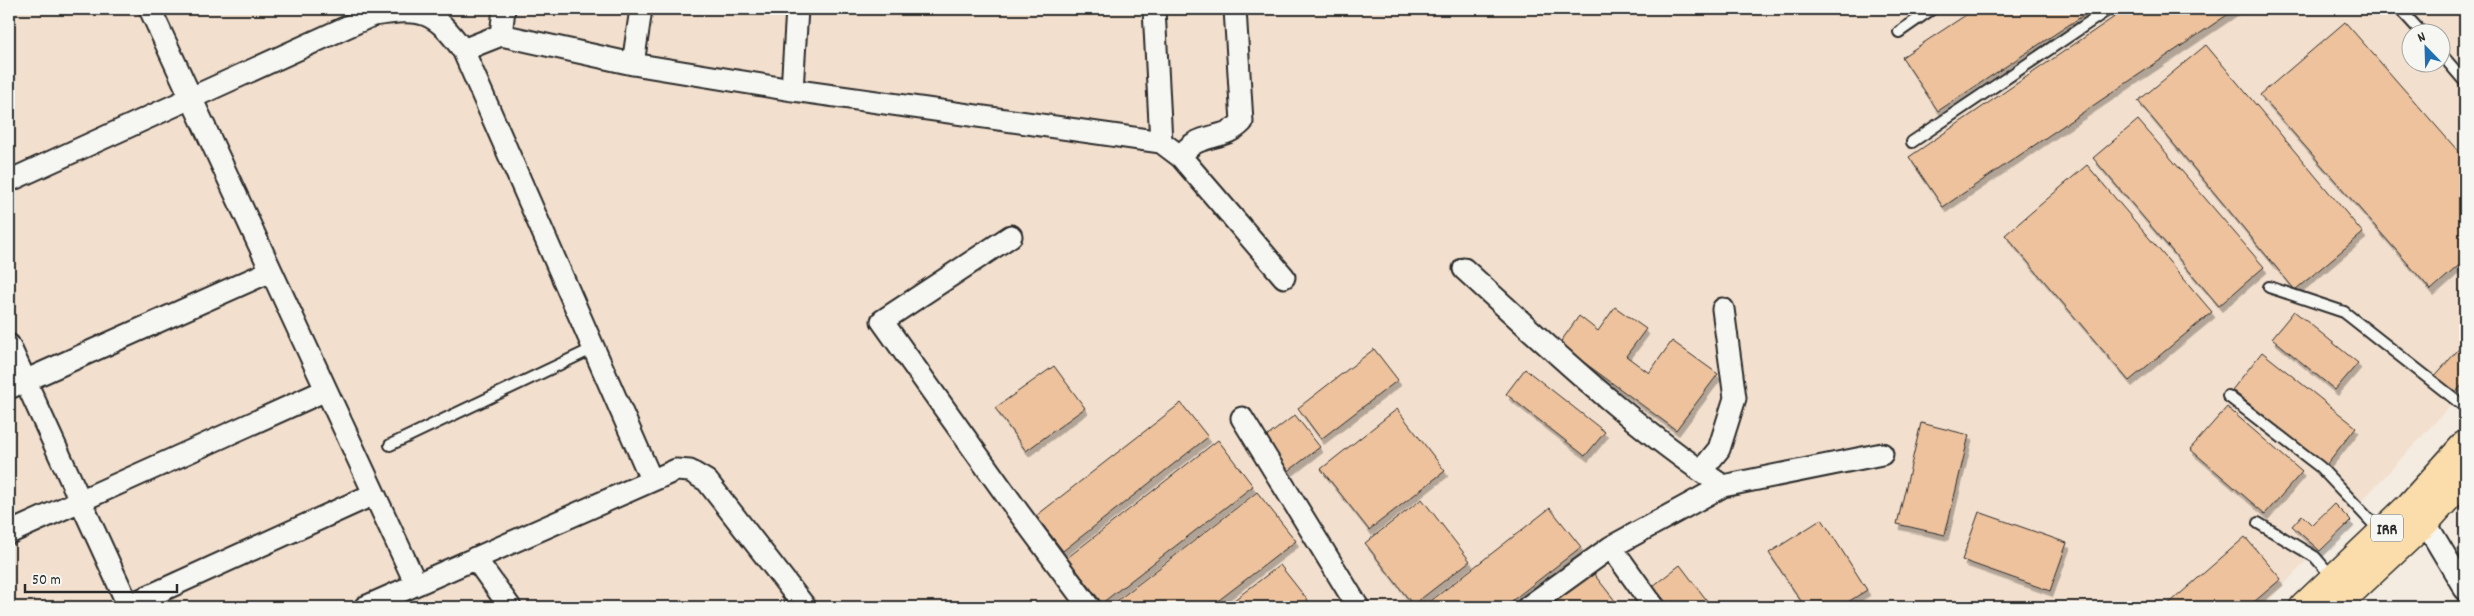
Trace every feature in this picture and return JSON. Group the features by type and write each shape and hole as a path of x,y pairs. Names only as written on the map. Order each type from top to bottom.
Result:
{"main road":[{"name":"IRR","path":"2334,607 2418,514 2465,446"},
{"name":"IRR","path":"2304,607 2382,533 2418,514 2465,478"}],"street":[{"path":"150,9 416,584"},
{"path":"501,35 504,9"},
{"path":"633,64 641,9"},
{"path":"792,90 797,9"},
{"path":"1154,9 1161,142"},
{"path":"1181,157 1188,146 1198,140 1235,130 1242,122 1235,9"},
{"path":"9,181 373,16 405,10 424,13 440,21 463,50 651,479"},
{"path":"463,50 501,35 633,64 792,90 1161,142 1181,157 1284,277"},
{"path":"1012,236 882,321 1019,513 1089,607"},
{"path":"1464,270 1586,381 1723,486"},
{"path":"17,384 271,271"},
{"path":"1701,471 1719,449 1735,398 1723,309"},
{"path":"9,345 17,384 80,499 127,607 374,494"},
{"path":"9,532 326,390"},
{"path":"1242,418 1358,607"},
{"path":"1528,607 1611,547 1723,486 1882,454"},
{"path":"365,607 651,479 676,470 690,471 707,481 805,607"},
{"path":"2418,514 2465,589"},
{"path":"1611,547 1654,607"},
{"path":"474,558 510,607"}],"lane":[{"path":"1899,32 1932,9"},
{"path":"1912,142 2109,9"},
{"path":"2400,9 2412,22"},
{"path":"2452,67 2465,82"},
{"path":"2269,287 2344,312 2465,407"},
{"path":"390,445 594,348"},
{"path":"2228,396 2320,467 2382,533"},
{"path":"2258,523 2315,557 2334,578"}],"shaded area":[{"path":"9,9 2465,9 2465,390 2263,607 9,607"}],"building":[{"path":"1975,9 2093,9 1938,111 1902,57"},
{"path":"2126,9 2236,9 1943,207 1909,157"},
{"path":"2345,22 2465,159 2465,260 2431,290 2260,95"},
{"path":"2206,45 2363,233 2295,290 2138,101"},
{"path":"2138,120 2264,267 2219,306 2093,158"},
{"path":"2087,165 2212,312 2129,381 2005,235"},
{"path":"1615,307 1646,329 1626,356 1649,373 1672,341 1718,374 1676,430 1559,344 1579,316 1598,331"},
{"path":"2294,311 2358,363 2335,390 2272,338"},
{"path":"2465,342 2465,382 2453,395 2433,378"},
{"path":"1374,349 1398,380 1321,439 1298,408"},
{"path":"2262,352 2356,427 2326,465 2232,390"},
{"path":"1054,366 1085,408 1026,451 995,408"},
{"path":"1525,369 1605,432 1585,456 1506,394"},
{"path":"1181,403 1208,437 1063,551 1036,516"},
{"path":"2227,407 2302,472 2265,514 2190,449"},
{"path":"1397,409 1445,471 1369,530 1321,469"},
{"path":"1295,415 1320,447 1286,473 1261,441"},
{"path":"1921,423 1969,435 1945,535 1897,524"},
{"path":"1218,440 1253,486 1102,603 1067,558"},
{"path":"1257,492 1296,541 1210,607 1109,607"},
{"path":"1422,499 1470,561 1413,605 1365,543"},
{"path":"2334,504 2351,521 2320,551 2292,526 2302,515 2312,525"},
{"path":"1550,508 1581,547 1504,607 1423,607"},
{"path":"1979,512 2067,543 2050,591 1962,560"},
{"path":"1822,519 1867,590 1840,607 1805,607 1769,553"},
{"path":"2245,537 2281,579 2248,607 2165,607"},
{"path":"1280,565 1313,607 1225,607"},
{"path":"1680,565 1712,607 1670,607 1653,586"},
{"path":"1589,568 1620,607 1538,607"}]}
